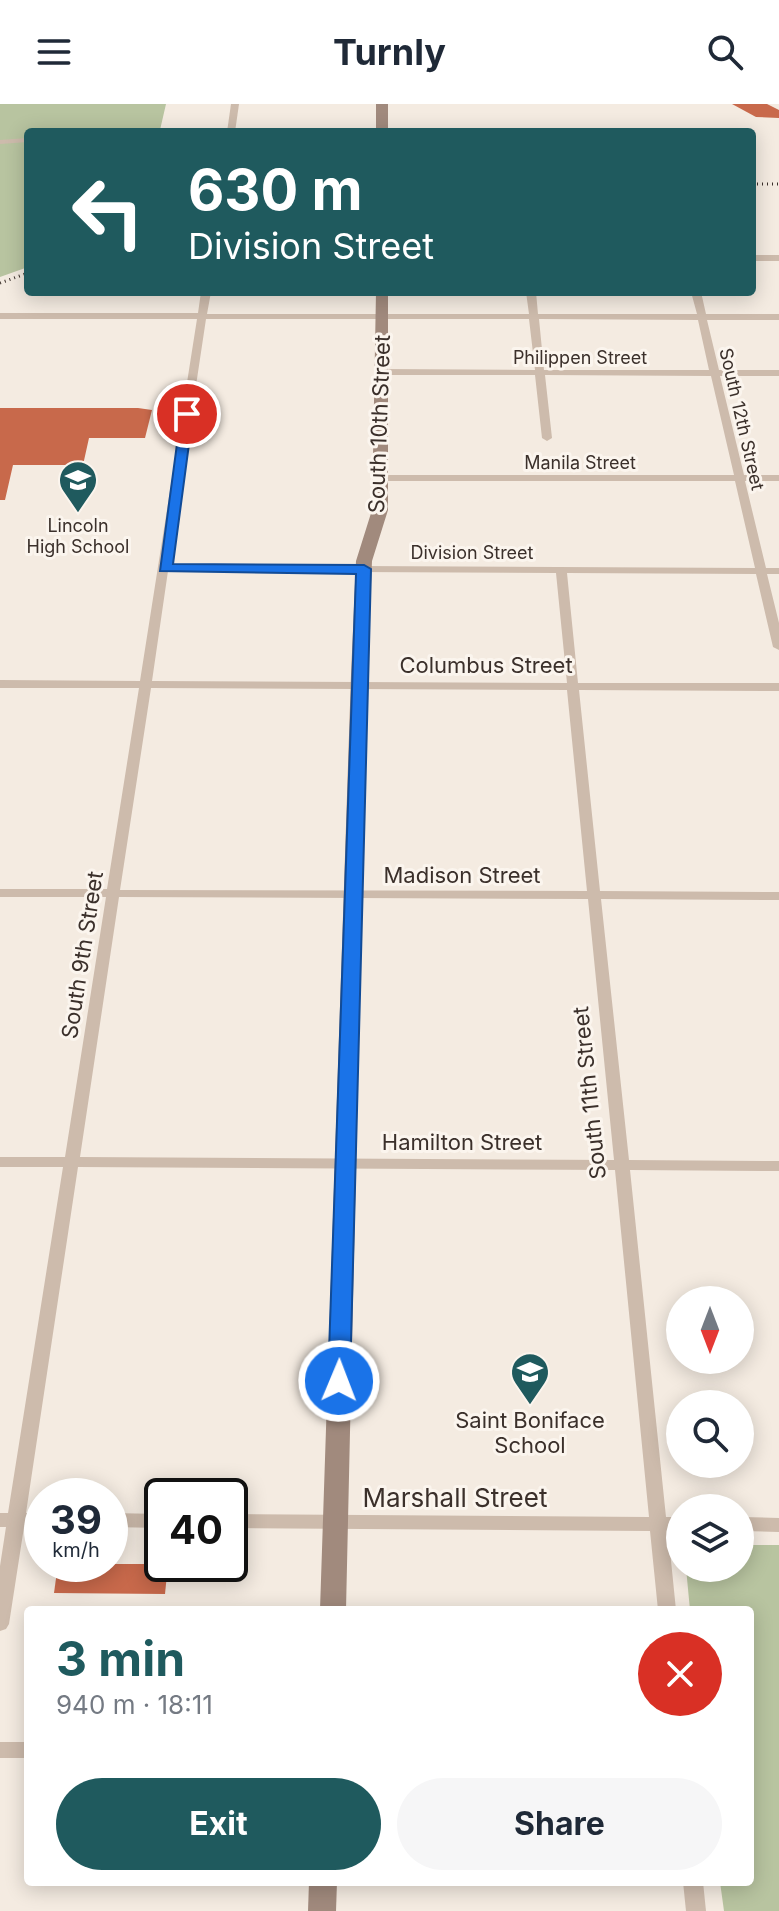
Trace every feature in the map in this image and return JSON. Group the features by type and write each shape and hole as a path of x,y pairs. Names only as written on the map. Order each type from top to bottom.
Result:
{"street":[{"path":"232,128 235,104"},
{"path":"382,104 382,128"},
{"path":"0,142 24,140"},
{"path":"756,258 779,258"},
{"name":"South 9th Street","path":"0,1624 8,1520 72,1163 206,296"},
{"name":"South 10th Street","path":"333,1606 343,1163 359,685 364,569 380,510 382,296"},
{"path":"531,296 547,438"},
{"name":"South 12th Street","path":"697,296 779,647"},
{"path":"0,316 779,317"},
{"name":"Philippen Street","path":"381,372 779,373"},
{"name":"Manila Street","path":"381,478 779,478"},
{"name":"Division Street","path":"165,568 779,571"},
{"name":"South 11th Street","path":"561,571 666,1606"},
{"name":"Columbus Street","path":"0,684 779,687"},
{"name":"Madison Street","path":"0,893 779,896"},
{"name":"Hamilton Street","path":"0,1162 779,1166"},
{"name":"Marshall Street","path":"248,1521 666,1524"},
{"path":"754,1524 779,1525"},
{"path":"0,1750 24,1750"},
{"path":"322,1911 323,1886"},
{"path":"693,1886 696,1911"}],"green space":[{"path":"0,104 166,104 160,128 24,128 24,268 0,277"},
{"path":"754,1545 779,1545 779,1911 724,1911 721,1886 754,1886 754,1606 690,1606 687,1582 754,1582"}],"building":[{"path":"732,104 767,104 779,110 779,118 756,117"},
{"path":"0,408 152,410 145,438 89,438 83,465 13,465 5,500 0,500"},
{"path":"128,1564 144,1564 144,1582 166,1582 165,1594 54,1593 56,1582 128,1582"}],"railway":[{"path":"756,184 779,184"},
{"path":"0,283 24,274"}],"place":[{"name":"Lincoln High School","path":"78,514"},
{"name":"Saint Boniface School","path":"530,1406"}],"route":[{"path":"187,414 165,568 364,569 343,1163 339,1381"}]}
